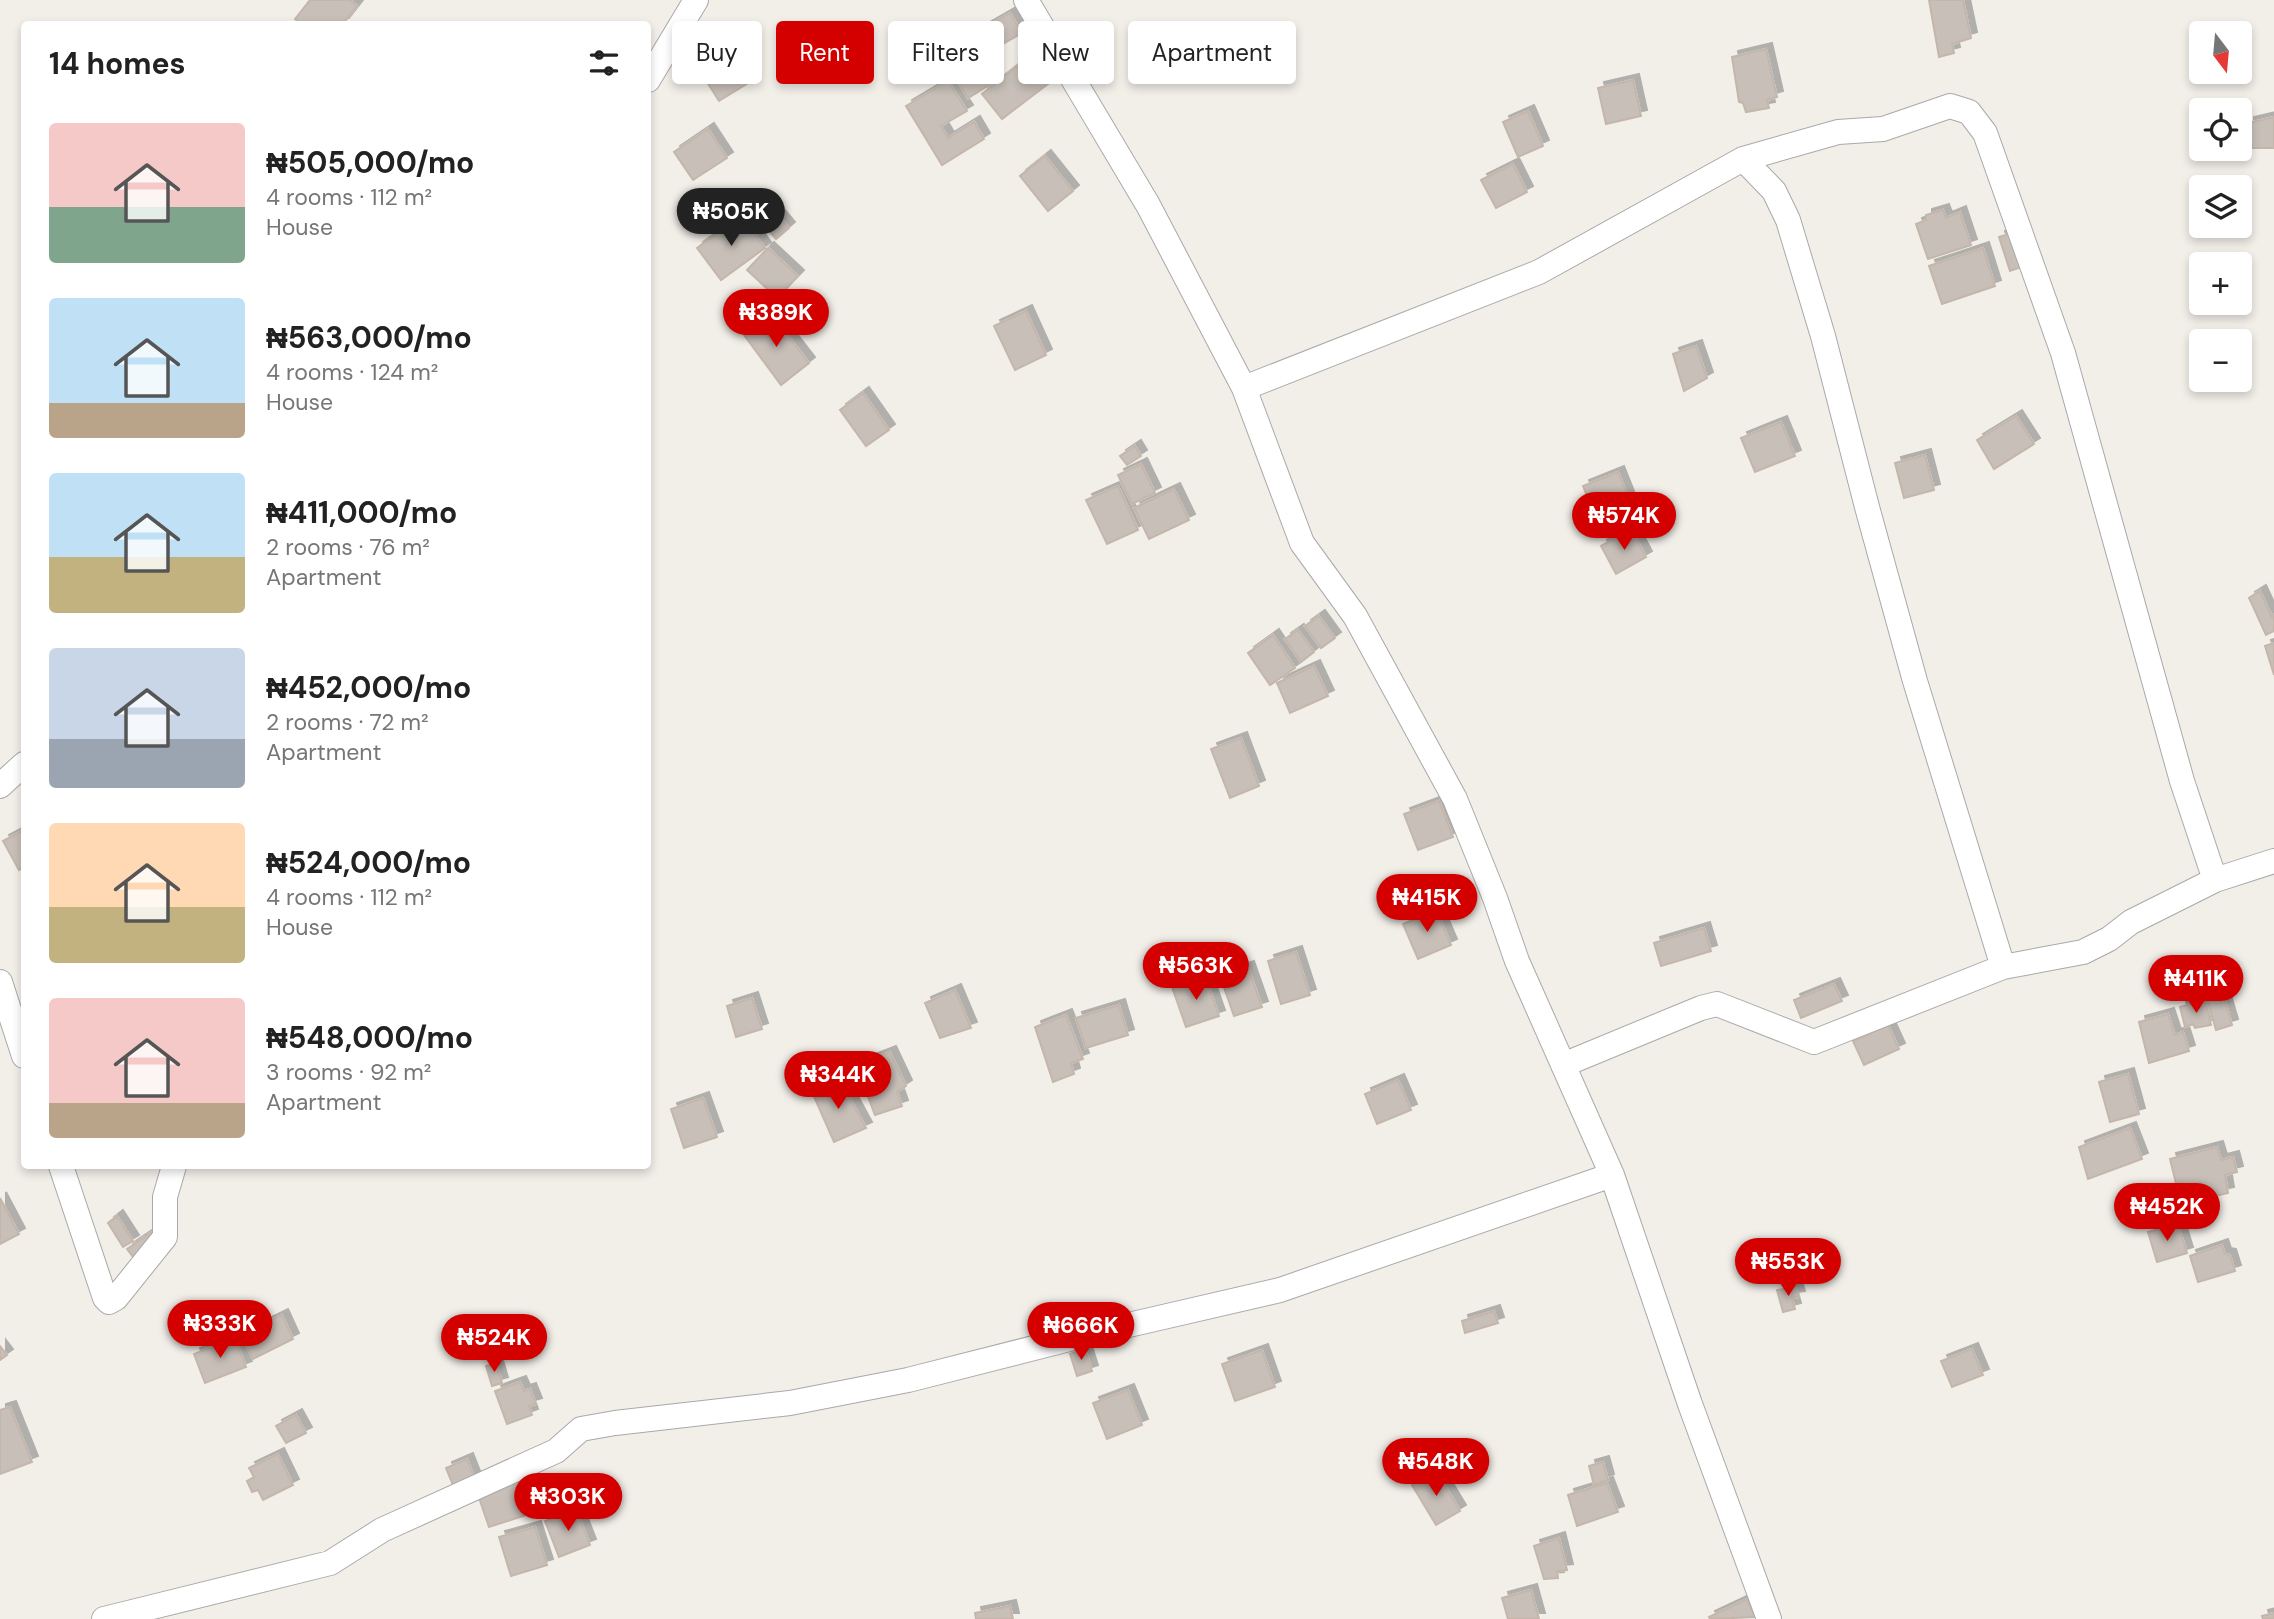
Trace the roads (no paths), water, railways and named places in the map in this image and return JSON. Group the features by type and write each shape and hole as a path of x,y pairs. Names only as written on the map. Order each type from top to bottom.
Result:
{"street":[{"path":"651,75 696,0"},
{"path":"1026,0 1148,205 1244,388 1302,543 1355,616 1455,799 1517,961 1612,1175 1769,1619"},
{"path":"1244,388 1539,272 1743,159 1838,132 1883,129 1950,106 1969,112 1985,133 2063,354 2182,780 2214,880"},
{"path":"1743,159 1773,191 1788,220 1823,336 1915,681 2003,967"},
{"path":"0,786 21,767"},
{"path":"1563,1065 1701,1008 1717,1004 1814,1042 2003,967 2083,952 2109,939 2132,922 2214,880 2274,861"},
{"path":"0,982 21,1047"},
{"path":"62,1169 105,1298 109,1302 116,1298 165,1237 165,1197 173,1169"},
{"path":"104,1619 330,1563 382,1530 556,1451 581,1429 790,1403 908,1380 1280,1290 1612,1175"}]}
